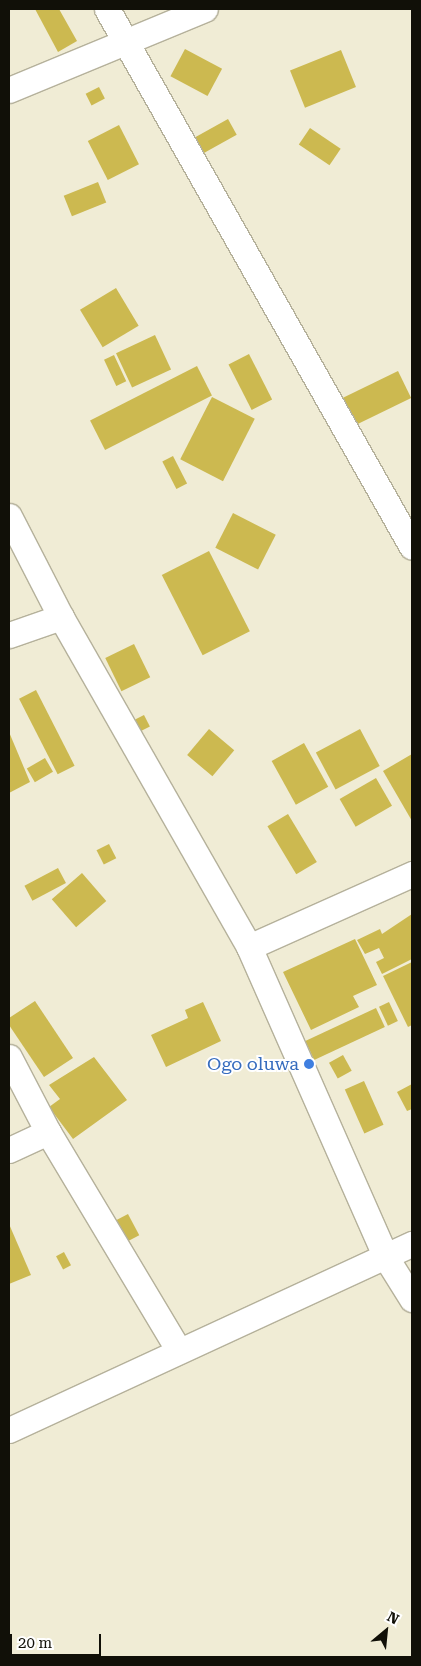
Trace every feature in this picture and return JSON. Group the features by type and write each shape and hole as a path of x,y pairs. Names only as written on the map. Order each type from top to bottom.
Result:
{"street":[{"path":"107,9 412,547"},
{"path":"9,90 126,44 205,9"},
{"path":"9,516 61,617 249,947 385,1256 412,1299"},
{"path":"9,635 61,617"},
{"path":"249,947 412,874"},
{"path":"9,1056 48,1132 179,1351"},
{"path":"9,1150 48,1132"},
{"path":"9,1430 412,1244"}],"building":[{"path":"35,9 59,9 77,41 58,52"},
{"path":"185,49 222,69 208,96 170,76"},
{"path":"341,50 356,87 305,108 290,71"},
{"path":"99,87 105,99 92,105 86,94"},
{"path":"228,119 237,135 203,153 195,137"},
{"path":"119,125 139,164 108,180 88,141"},
{"path":"310,128 341,149 329,165 299,145"},
{"path":"98,182 106,202 72,216 64,196"},
{"path":"116,288 139,326 103,347 80,310"},
{"path":"155,335 171,369 132,388 116,353"},
{"path":"249,354 272,399 252,410 229,364"},
{"path":"114,355 126,381 116,386 104,360"},
{"path":"197,366 212,395 105,450 90,420"},
{"path":"398,371 411,398 354,426 340,399"},
{"path":"212,397 255,419 223,481 180,459"},
{"path":"173,456 187,484 176,489 162,461"},
{"path":"233,513 276,535 258,570 215,548"},
{"path":"209,551 250,631 203,655 162,575"},
{"path":"134,644 150,677 121,691 105,658"},
{"path":"36,690 75,766 58,774 19,699"},
{"path":"144,715 150,727 141,731 135,720"},
{"path":"209,729 234,750 212,776 187,755"},
{"path":"360,729 380,766 336,790 316,752"},
{"path":"9,732 30,782 9,793"},
{"path":"304,743 328,787 296,805 272,761"},
{"path":"412,754 412,821 383,771"},
{"path":"45,758 53,772 35,782 27,769"},
{"path":"376,778 392,806 356,827 340,799"},
{"path":"288,814 317,862 296,874 267,826"},
{"path":"109,844 116,858 104,865 97,850"},
{"path":"58,868 66,883 32,901 24,886"},
{"path":"82,873 106,901 76,927 52,899"},
{"path":"412,914 412,959 382,974 376,962 384,958 379,948 365,954 357,940 380,929 382,934"},
{"path":"355,939 377,985 353,996 359,1007 311,1030 283,972"},
{"path":"412,962 412,1025 408,1027 383,976"},
{"path":"35,1001 73,1058 44,1077 9,1025 9,1018"},
{"path":"203,1002 221,1041 166,1067 151,1035 188,1018 185,1010"},
{"path":"389,1002 398,1021 388,1026 379,1007"},
{"path":"376,1008 385,1027 314,1060 305,1041"},
{"path":"343,1055 352,1071 338,1079 329,1063"},
{"path":"94,1057 127,1100 73,1139 49,1107 60,1099 49,1085"},
{"path":"364,1081 384,1125 364,1133 345,1090"},
{"path":"412,1084 412,1109 407,1111 397,1092"},
{"path":"128,1214 139,1235 128,1241 117,1220"},
{"path":"9,1224 31,1275 9,1284"},
{"path":"64,1252 71,1265 63,1269 56,1256"}],"place":[{"name":"Ogo oluwa","path":"309,1064"}]}
